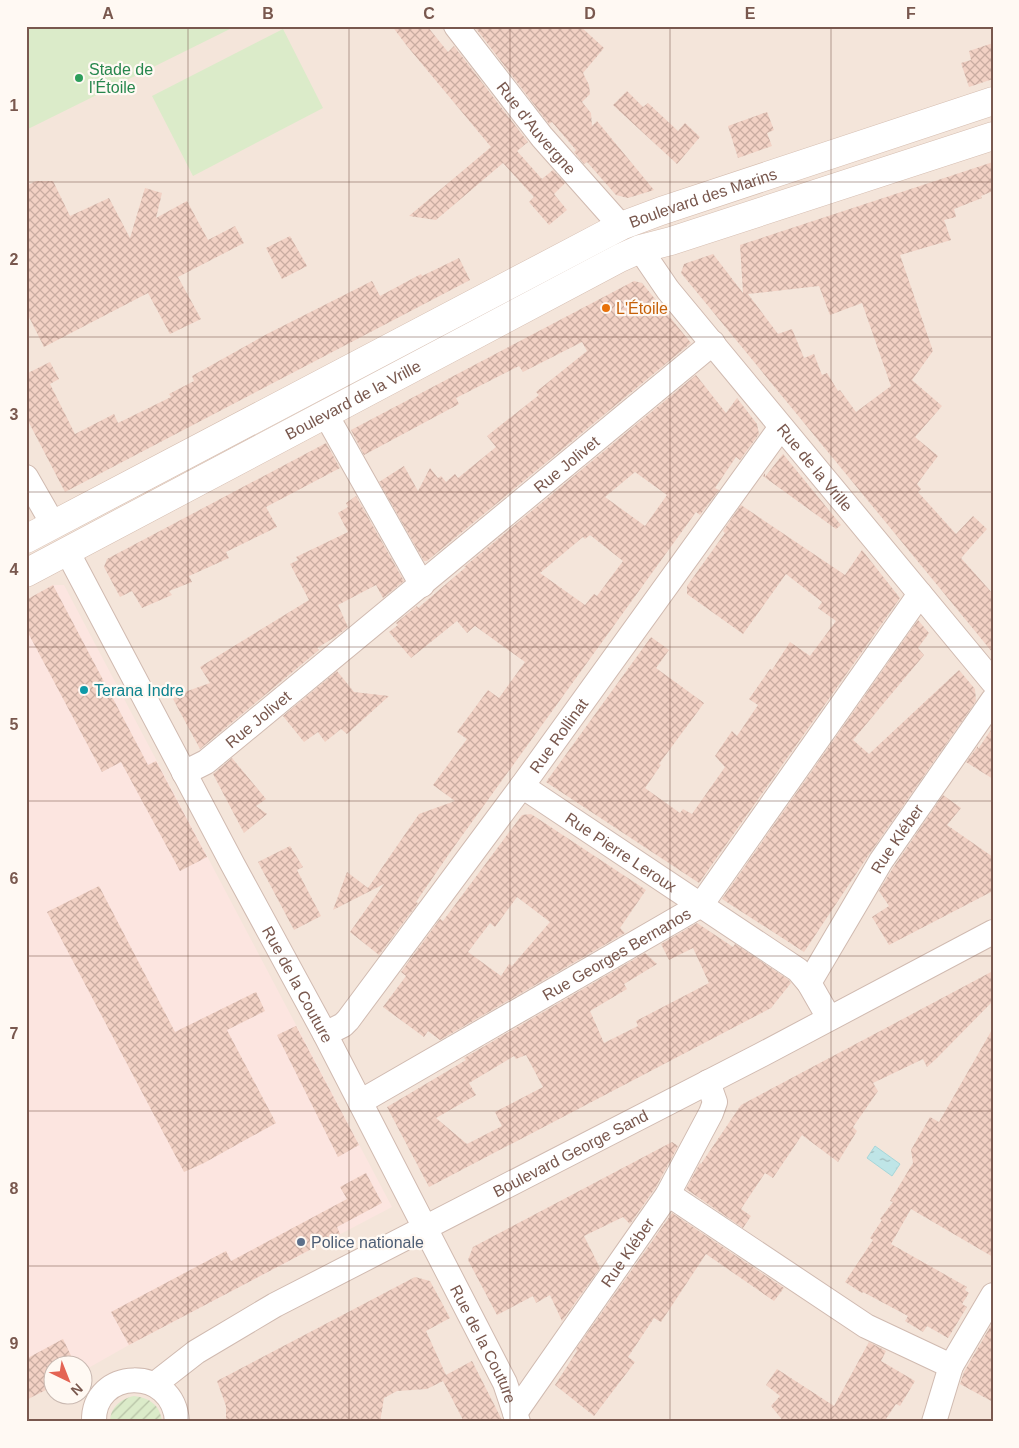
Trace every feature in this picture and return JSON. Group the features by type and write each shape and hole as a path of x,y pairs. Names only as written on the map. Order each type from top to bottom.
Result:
{"main road":[{"name":"Boulevard des Marins","path":"993,101 621,226 640,250 993,136"},
{"name":"Boulevard de la Vrille","path":"26,539 621,226"},
{"name":"Boulevard de la Vrille","path":"26,572 620,258 640,250"},
{"path":"53,524 67,551"}],"street":[{"name":"Rue d'Auvergne","path":"456,26 542,137 621,226"},
{"name":"Rue de la Vrille","path":"640,250 668,290 993,682"},
{"name":"Rue Jolivet","path":"184,773 206,762 713,343"},
{"path":"325,413 422,585"},
{"name":"Rue Rollinat","path":"325,1034 343,1025 348,1020 522,786 782,428"},
{"path":"26,477 53,524"},
{"name":"Rue de la Couture","path":"67,551 325,1034 506,1383 516,1417"},
{"name":"Rue Georges Bernanos","path":"360,1102 700,906 920,594"},
{"name":"Rue Kléber","path":"809,983 881,860 993,700"},
{"name":"Rue Pierre Leroux","path":"522,786 798,970 809,983 829,1018"},
{"name":"Boulevard George Sand","path":"155,1384 196,1352 275,1305 708,1082 993,932"},
{"name":"Rue Kléber","path":"516,1417 668,1194 715,1102 708,1082"},
{"path":"668,1194 866,1326 951,1366"},
{"path":"934,1422 951,1366 993,1295"},
{"path":"89,1421 102,1396 110,1388 121,1382 132,1380 155,1384 165,1391 177,1413 177,1422"}],"shaded area":[{"path":"26,26 993,26 993,1422 26,1422"},
{"path":"53,585 64,585 392,1207 92,1366 92,1356 42,1356 42,1392 26,1400 26,600"}],"green space":[{"name":"Stade de l'Étoile","path":"26,26 236,26 26,130"},
{"path":"283,29 323,108 193,176 152,96"},
{"path":"134,1396 153,1403 159,1411 162,1422 110,1422 110,1417 117,1404"}],"water":[{"path":"875,1146 900,1164 892,1176 867,1158"}],"building":[{"path":"392,26 427,26 448,52 454,46 528,142 517,151 542,179 553,170 565,183 554,194 567,210 549,225 529,202 534,197 503,163 436,220 409,216 491,147"},
{"path":"474,26 580,26 604,48 583,73 589,85 590,94 582,102 591,113 592,126 597,121 654,190 628,198 616,195 587,162 584,164 574,152 576,150 552,122 549,124"},
{"path":"993,43 993,79 969,87 961,63 971,60 969,51"},
{"path":"627,91 643,107 648,103 678,131 685,123 700,137 677,164 613,105"},
{"path":"767,112 774,130 767,133 772,146 738,158 728,126"},
{"path":"993,162 993,191 981,196 982,198 954,209 956,217 944,220 951,240 900,255 933,351 912,380 942,406 915,437 938,456 917,484 921,489 918,492 956,534 973,516 987,529 961,558 993,594 993,653 681,273 684,264 713,254 743,293 740,245","holes":["819,286 830,315 862,303 891,386 856,412 840,390 838,391 827,373 822,375 814,354 804,358 792,329 778,334 748,294"]},
{"path":"36,181 53,181 70,216 109,198 130,238 145,188 162,193 156,218 187,201 208,240 235,226 244,243 178,277 201,319 170,334 148,293 44,347 26,311 26,186"},
{"path":"290,236 307,266 282,279 266,248"},
{"path":"459,258 470,280 65,492 26,417 26,374 50,362 59,379 50,384 75,434 114,414 118,423 171,397 169,394 194,381 192,376 267,334 372,281 380,296 421,274 422,276"},
{"path":"634,281 642,283 691,343 427,561 424,561 379,482 404,466 418,491 430,468 438,478 441,476 446,482 455,474 458,478 496,447 487,436 539,395 536,392 587,351 582,342 523,372 519,366 456,398 459,404 364,455 351,430"},
{"path":"696,375 726,413 737,398 757,424 759,434 740,460 736,457 715,488 719,490 700,515 696,512 451,851 416,902 418,903 379,955 350,932 384,884 333,910 347,872 368,888 419,814 455,801 433,785 467,739 457,732 488,690 499,698 525,662 475,626 467,633 457,621 411,658 389,632 398,625 396,623 417,606 418,608 466,567 464,567","holes":["635,472 667,495 645,526 605,497","590,535 623,561 597,596 594,594 585,605 540,573 583,537 585,539"]},
{"path":"326,443 340,468 266,507 277,527 226,552 229,558 189,576 192,582 169,591 172,595 142,608 132,591 120,597 104,567 107,559"},
{"path":"783,454 841,525 836,529 763,476 765,473 765,477"},
{"path":"356,496 404,581 383,598 376,585 338,605 348,627 317,648 319,650 200,749 173,699 182,693 210,683 200,667 309,600 290,564 298,560 296,557 348,532 338,513 348,507 346,503"},
{"path":"741,505 845,575 862,550 900,598 699,883 546,782 651,637 669,650 656,668 704,703 659,764 661,765 645,788 680,813 683,809 692,814 725,767 715,756 732,731 737,736 758,705 749,699 770,669 772,670 790,642 810,656 836,621 818,608 822,602 786,574 743,634 687,594 687,586 725,533 723,531"},
{"name":"Terana Indre","path":"53,585 148,765 156,761 207,857 180,871 121,762 102,772 26,629 26,600"},
{"path":"918,620 929,633 918,648 924,655 853,740 869,754 959,670 975,689 976,701 870,853 804,952 722,899"},
{"path":"337,671 354,692 389,696 347,734 341,729 325,742 318,732 304,742 283,716"},
{"path":"993,727 993,779 966,762 978,746 978,749"},
{"path":"232,758 266,799 256,806 267,814 244,833 213,774"},
{"path":"943,795 961,808 947,825 993,857 993,891 889,945 872,917 889,906 879,891"},
{"path":"531,814 646,890 620,928 625,933 440,1040 428,1031 424,1037 383,1007 406,976 401,972 440,919 443,921 522,815","holes":["517,897 550,922 512,966 509,964 501,976 468,952 490,923 495,927"]},
{"path":"290,846 303,867 297,870 321,916 294,930 258,862"},
{"path":"99,886 175,1032 256,992 265,1011 227,1030 276,1123 184,1172 47,912"},
{"path":"697,923 733,947 735,944 791,983 771,1008 429,1187 387,1107 466,1060 464,1058 645,953 657,964 624,984 627,989 590,1011 604,1043 638,1026 636,1021 709,983 693,948 669,960 661,944","holes":["526,1055 543,1087 495,1112 502,1126 467,1144 436,1118 476,1095 469,1083 514,1056 516,1059"]},
{"path":"993,971 993,1001 936,1059 927,1067 923,1059 873,1083 878,1091 853,1127 857,1131 838,1162 802,1135 773,1178 765,1173 741,1209 751,1216 743,1228 686,1189 700,1163 741,1105"},
{"path":"296,1026 359,1145 338,1157 277,1035"},
{"path":"993,1028 993,1257 911,1209 891,1244 967,1287 965,1290 969,1293 962,1304 967,1307 948,1338 927,1326 923,1332 905,1321 908,1316 862,1293 845,1282 873,1240 870,1238 882,1220 880,1219 893,1202 890,1201 913,1163 911,1150 930,1117 939,1122"},
{"path":"672,1142 678,1146 656,1187 630,1224 623,1217 584,1236 600,1268 562,1321 550,1295 536,1303 533,1296 497,1315 468,1260 473,1247"},
{"path":"366,1173 382,1203 337,1227 340,1234 129,1345 111,1312 226,1251 231,1261 347,1199 340,1187"},
{"path":"672,1213 784,1288 774,1301 706,1254 661,1322 654,1318 628,1357 635,1362 594,1416 555,1385 577,1351 576,1349"},
{"path":"415,1277 430,1281 450,1318 426,1331 446,1375 472,1361 503,1422 464,1422 443,1381 427,1389 397,1391 384,1398 380,1422 226,1422 226,1406 217,1381"},
{"path":"993,1322 993,1402 960,1384 964,1372"},
{"path":"63,1339 71,1356 42,1356 42,1392 26,1400 26,1359"},
{"path":"869,1342 886,1351 881,1361 915,1381 900,1406 896,1404 884,1422 784,1422 771,1406 780,1396 766,1385 777,1369 834,1406"}],"place":[{"name":"Stade de l'Étoile","path":"79,78"},
{"name":"L'Étoile","path":"606,308"},
{"name":"Terana Indre","path":"84,690"},
{"name":"Police nationale","path":"301,1242"}]}
